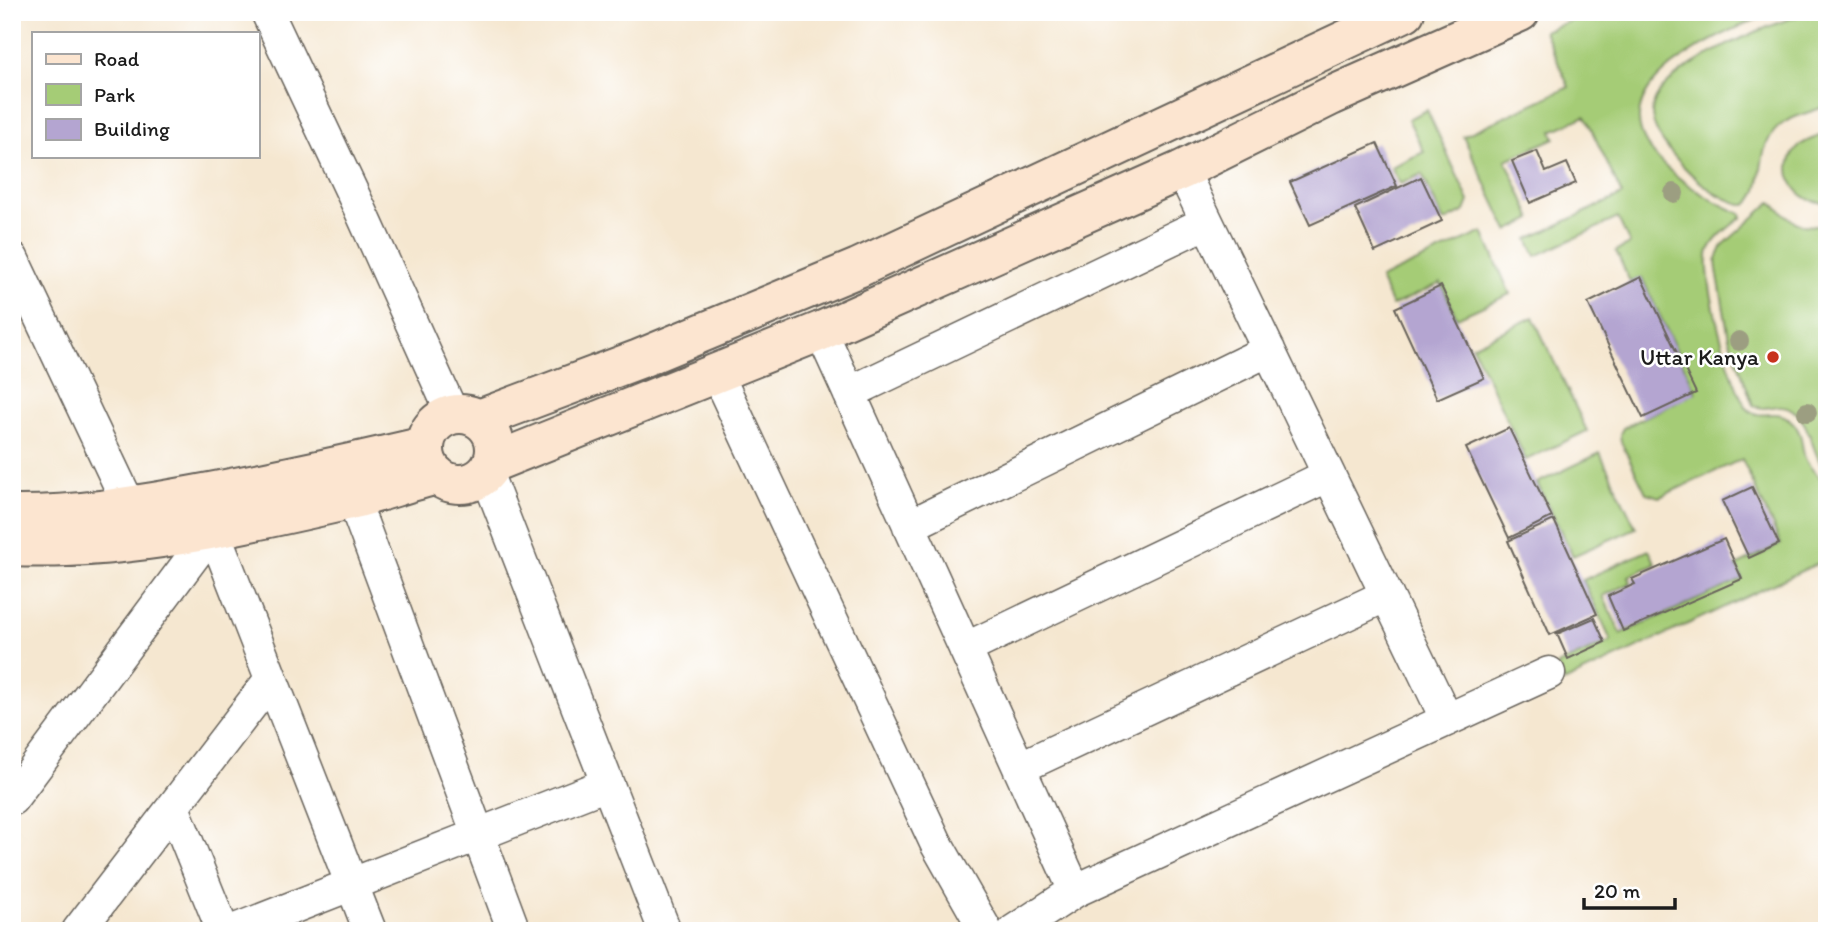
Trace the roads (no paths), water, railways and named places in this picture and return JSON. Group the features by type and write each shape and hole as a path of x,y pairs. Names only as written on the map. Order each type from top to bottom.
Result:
{"street":[{"path":"267,12 366,221 466,417 492,434 495,443 489,467 665,931"},
{"path":"1405,12 858,268 639,359 466,417 434,425 428,435 431,461 445,480 462,484 479,478 489,467 821,331 1182,170 1331,96 1520,12"},
{"path":"1182,170 1447,720"},
{"path":"849,393 1207,222"},
{"path":"12,258 130,507"},
{"path":"821,331 1075,891"},
{"path":"909,526 1269,351"},
{"path":"717,374 936,843 986,931"},
{"path":"12,514 42,515 130,507 280,480 431,461"},
{"path":"12,547 49,549 213,530 352,499 431,461"},
{"path":"965,649 1329,475"},
{"path":"352,499 514,931"},
{"path":"213,530 370,931"},
{"path":"12,799 213,530"},
{"path":"1019,768 1387,595"},
{"path":"1014,931 1075,891 1549,673"},
{"path":"78,931 271,679"},
{"path":"233,931 607,784"},
{"path":"173,807 223,931"}],"place":[{"name":"Uttar Kanya","path":"1773,357"}]}
